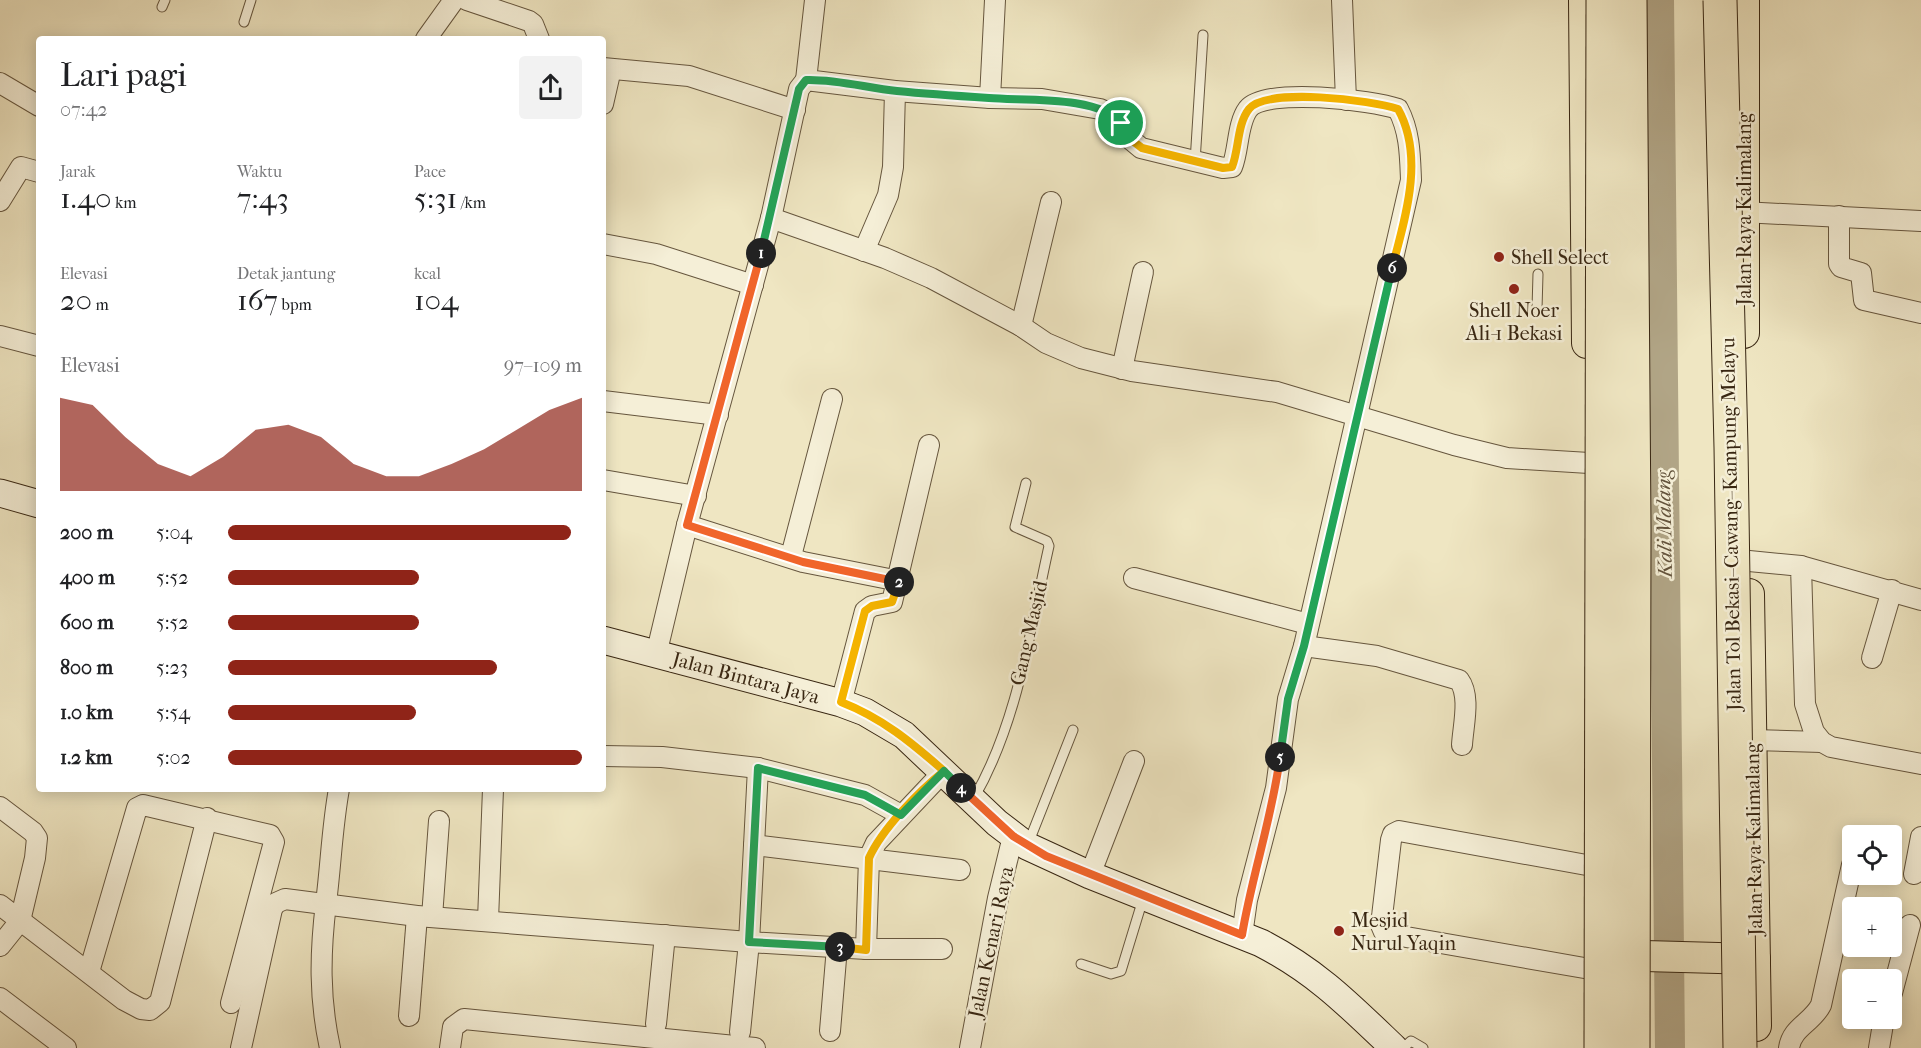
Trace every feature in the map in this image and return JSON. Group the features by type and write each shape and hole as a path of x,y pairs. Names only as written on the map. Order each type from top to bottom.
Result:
{"highway":[{"path":"1601,1048 1603,0"},
{"path":"1630,0 1635,528 1633,1048"},
{"name":"Jalan Tol Bekasi–Cawang–Kampung Melayu","path":"1720,0 1731,447 1740,1048"}],"main road":[{"path":"1584,0 1593,866 1609,959 1615,1048"},
{"name":"Jalan Raya Kalimalang","path":"1744,0 1742,212 1753,740 1756,1048"},
{"path":"1589,1048 1609,959"},
{"name":"Jalan Raya Kalimalang","path":"1609,959 1755,959"}],"street":[{"path":"428,36 454,0"},
{"path":"467,0 521,8 533,24 538,36"},
{"path":"656,655 687,525 771,218 799,89 806,80 815,0"},
{"path":"990,98 995,0"},
{"path":"1341,0 1346,100"},
{"path":"607,69 689,76 795,111"},
{"path":"806,80 896,91 990,98 1042,99 1100,109 1115,116 1129,138 1142,148 1195,162 1232,167 1247,110 1256,102 1276,98 1346,100 1381,104 1398,109 1410,144 1411,180 1304,646 1288,699 1274,798 1247,900 1242,935"},
{"path":"0,83 36,104"},
{"path":"864,251 888,195 893,167 896,91"},
{"path":"0,201 21,167 36,171"},
{"path":"1021,326 1051,202"},
{"path":"1742,212 1921,220"},
{"path":"1839,216 1839,264 1841,267 1861,273 1864,300 1921,313"},
{"path":"771,218 931,278 1021,326 1046,343 1081,358 1122,369 1277,392 1507,458 1589,464"},
{"path":"606,245 656,254 753,285"},
{"path":"1122,369 1143,272"},
{"path":"0,336 36,345"},
{"path":"791,556 832,399"},
{"path":"606,401 718,415"},
{"path":"841,702 865,611 872,606 892,602 899,582 929,445"},
{"path":"606,481 696,496"},
{"path":"0,493 36,503"},
{"path":"687,525 791,556 803,562 899,582"},
{"path":"1749,561 1801,566 1921,600"},
{"path":"1801,566 1805,704 1814,732 1822,742 1831,747 1921,764"},
{"path":"1134,578 1308,624"},
{"path":"1872,658 1892,590"},
{"name":"Jalan Bintara Jaya","path":"606,641 841,702 865,712 904,735 1020,841 1090,875 1242,935 1288,957 1326,983 1394,1048"},
{"path":"1304,646 1377,656 1459,680 1464,687 1465,698 1462,745"},
{"path":"1753,740 1822,742"},
{"path":"606,756 662,757 758,768 865,795 901,815"},
{"path":"1090,875 1134,761"},
{"path":"450,1048 453,1027 464,1019 743,1044 758,768"},
{"path":"866,950 869,858 876,843 944,771"},
{"path":"330,1048 322,1012 320,977 331,830 338,792"},
{"path":"488,920 493,792"},
{"path":"89,972 137,808 143,805 207,818 270,835 274,842 231,1003"},
{"path":"0,807 33,832 37,838 36,858 20,921 0,946"},
{"path":"0,905 124,1000 141,1009 150,1010 160,1002 207,818"},
{"path":"409,1016 439,820"},
{"path":"1593,866 1400,831 1393,834 1391,840 1382,925 1384,932 1389,934 1609,959"},
{"path":"1914,874 1921,837"},
{"name":"Jalan Kenari Raya","path":"970,1048 998,898 1020,841"},
{"path":"754,845 960,870"},
{"path":"1789,1048 1794,1032 1817,1013 1821,1005 1848,885"},
{"path":"241,1048 272,909 276,903 285,899 425,916 749,942 866,950 942,949"},
{"path":"1898,969 1910,925"},
{"path":"656,1024 665,935"},
{"path":"831,1031 837,947"},
{"path":"0,998 59,1046"},
{"path":"1879,1048 1882,1029"}],"lane":[{"path":"244,22 251,0"},
{"path":"1195,162 1203,34"},
{"path":"1537,309 1538,274"},
{"name":"Gang Masjid","path":"973,800 986,776 1013,704 1049,546 1047,541 1015,527 1026,483"},
{"path":"1020,841 1074,730"},
{"path":"1081,963 1111,974 1121,971 1143,897"},
{"path":"1403,1048 1411,1041 1423,1048"}],"waterway":[{"name":"Kali Malang","path":"1659,0 1670,1048"}],"place":[{"name":"Shell Select","path":"1499,257"},
{"name":"Shell Noer Ali-1 Bekasi","path":"1514,289"},
{"name":"Mesjid Nurul Yaqin","path":"1339,931"}],"route":[{"path":"1121,123 1115,116 1100,109 1042,99 990,98 948,93 896,91 811,79 802,83 799,89 771,218 687,525 791,556 803,562 899,582 892,602 882,606 872,606 865,611 841,702 865,712 904,735 944,771 901,815 876,843 872,851 869,858 866,950 749,942 758,768 865,795 901,815 933,780 944,771 981,808 1027,846 1143,897 1242,935 1247,900 1268,828 1276,788 1288,699 1304,646 1381,308 1399,242 1411,180 1410,144 1398,109 1363,101 1276,98 1256,102 1247,110 1232,167 1223,168 1142,148 1129,138 1121,123"}]}
